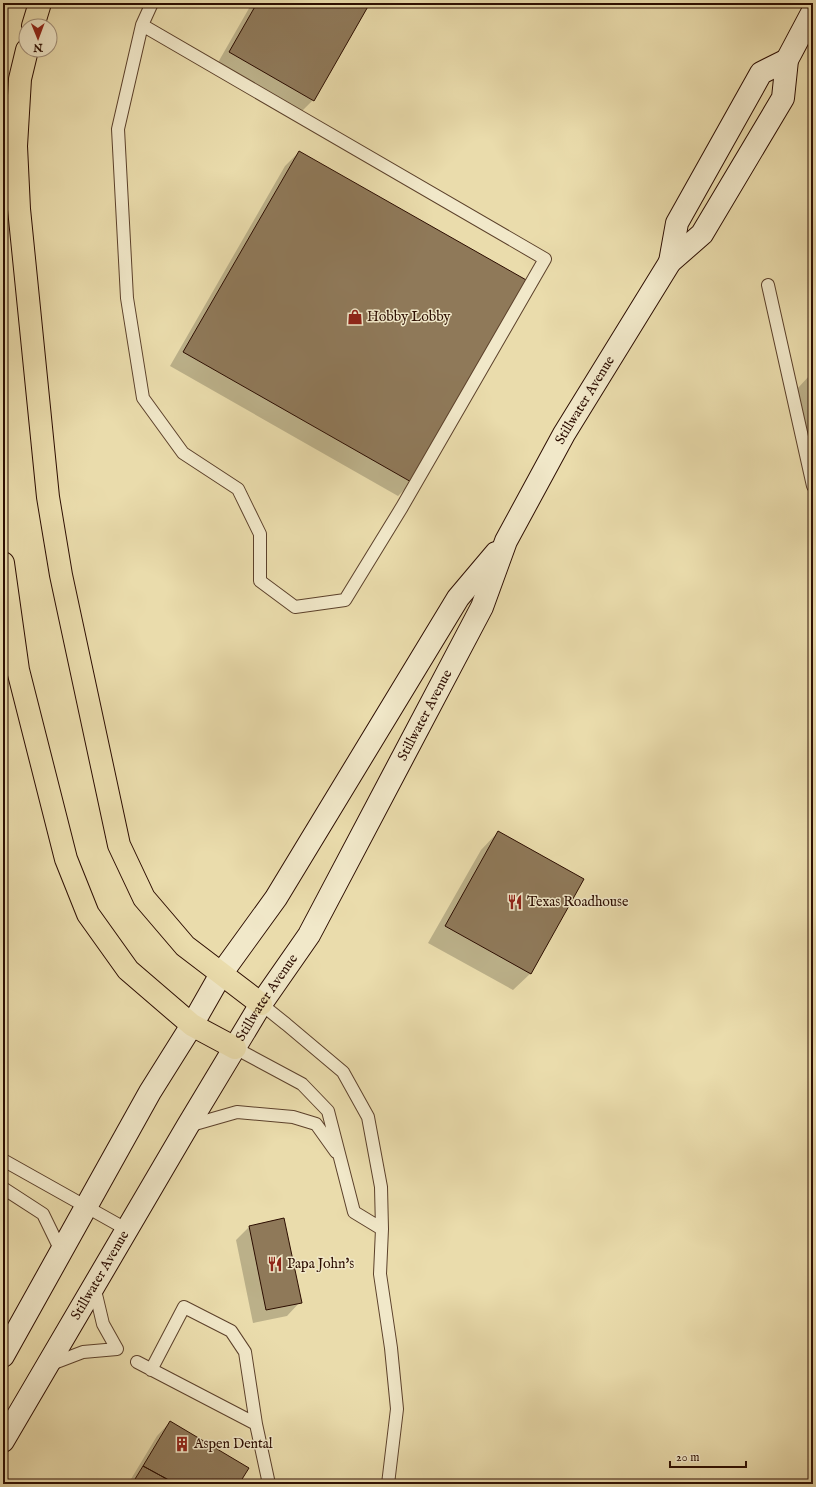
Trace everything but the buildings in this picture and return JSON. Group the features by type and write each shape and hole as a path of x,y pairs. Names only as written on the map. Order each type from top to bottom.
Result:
{"highway":[{"path":"35,18 40,3"},
{"path":"25,58 20,79 16,146 19,209 48,497 61,575 119,845 144,898 185,946 261,1004"},
{"path":"3,563 18,670"},
{"path":"3,618 18,670 66,859 88,914 128,970 192,1025 235,1048"}],"main road":[{"name":"Stillwater Avenue","path":"3,1441 187,1126 261,1004 309,935 482,607 506,542 564,434 670,262 702,234 769,123 783,98 787,60 813,11"},
{"name":"Stillwater Avenue","path":"670,262 677,223 761,73 787,60"},
{"name":"Stillwater Avenue","path":"3,1356 150,1092 192,1025 221,974 276,898 458,598 506,542"}],"lane":[{"path":"142,25 545,259 406,500 345,600 295,607 260,581 260,534 238,489 183,453 143,398 127,298 118,129 142,25 152,3"},
{"path":"768,285 813,486"},
{"path":"261,1004 344,1072 368,1117 381,1187 382,1229 380,1274 391,1348 396,1409 388,1484"},
{"path":"235,1048 302,1084 328,1111 354,1212 382,1229"},
{"path":"187,1126 237,1112 293,1118 316,1124 340,1159"},
{"path":"3,1160 126,1229"},
{"path":"3,1188 43,1214 61,1251"},
{"path":"47,1366 83,1352 117,1349 103,1324 93,1285"},
{"path":"151,1370 184,1307 231,1331 245,1352 256,1424 269,1484"},
{"path":"137,1362 256,1424"}],"place":[{"name":"Hobby Lobby","path":"355,317"},
{"name":"Texas Roadhouse","path":"515,902"},
{"name":"Papa John's","path":"275,1264"},
{"name":"Aspen Dental","path":"182,1444"}]}
